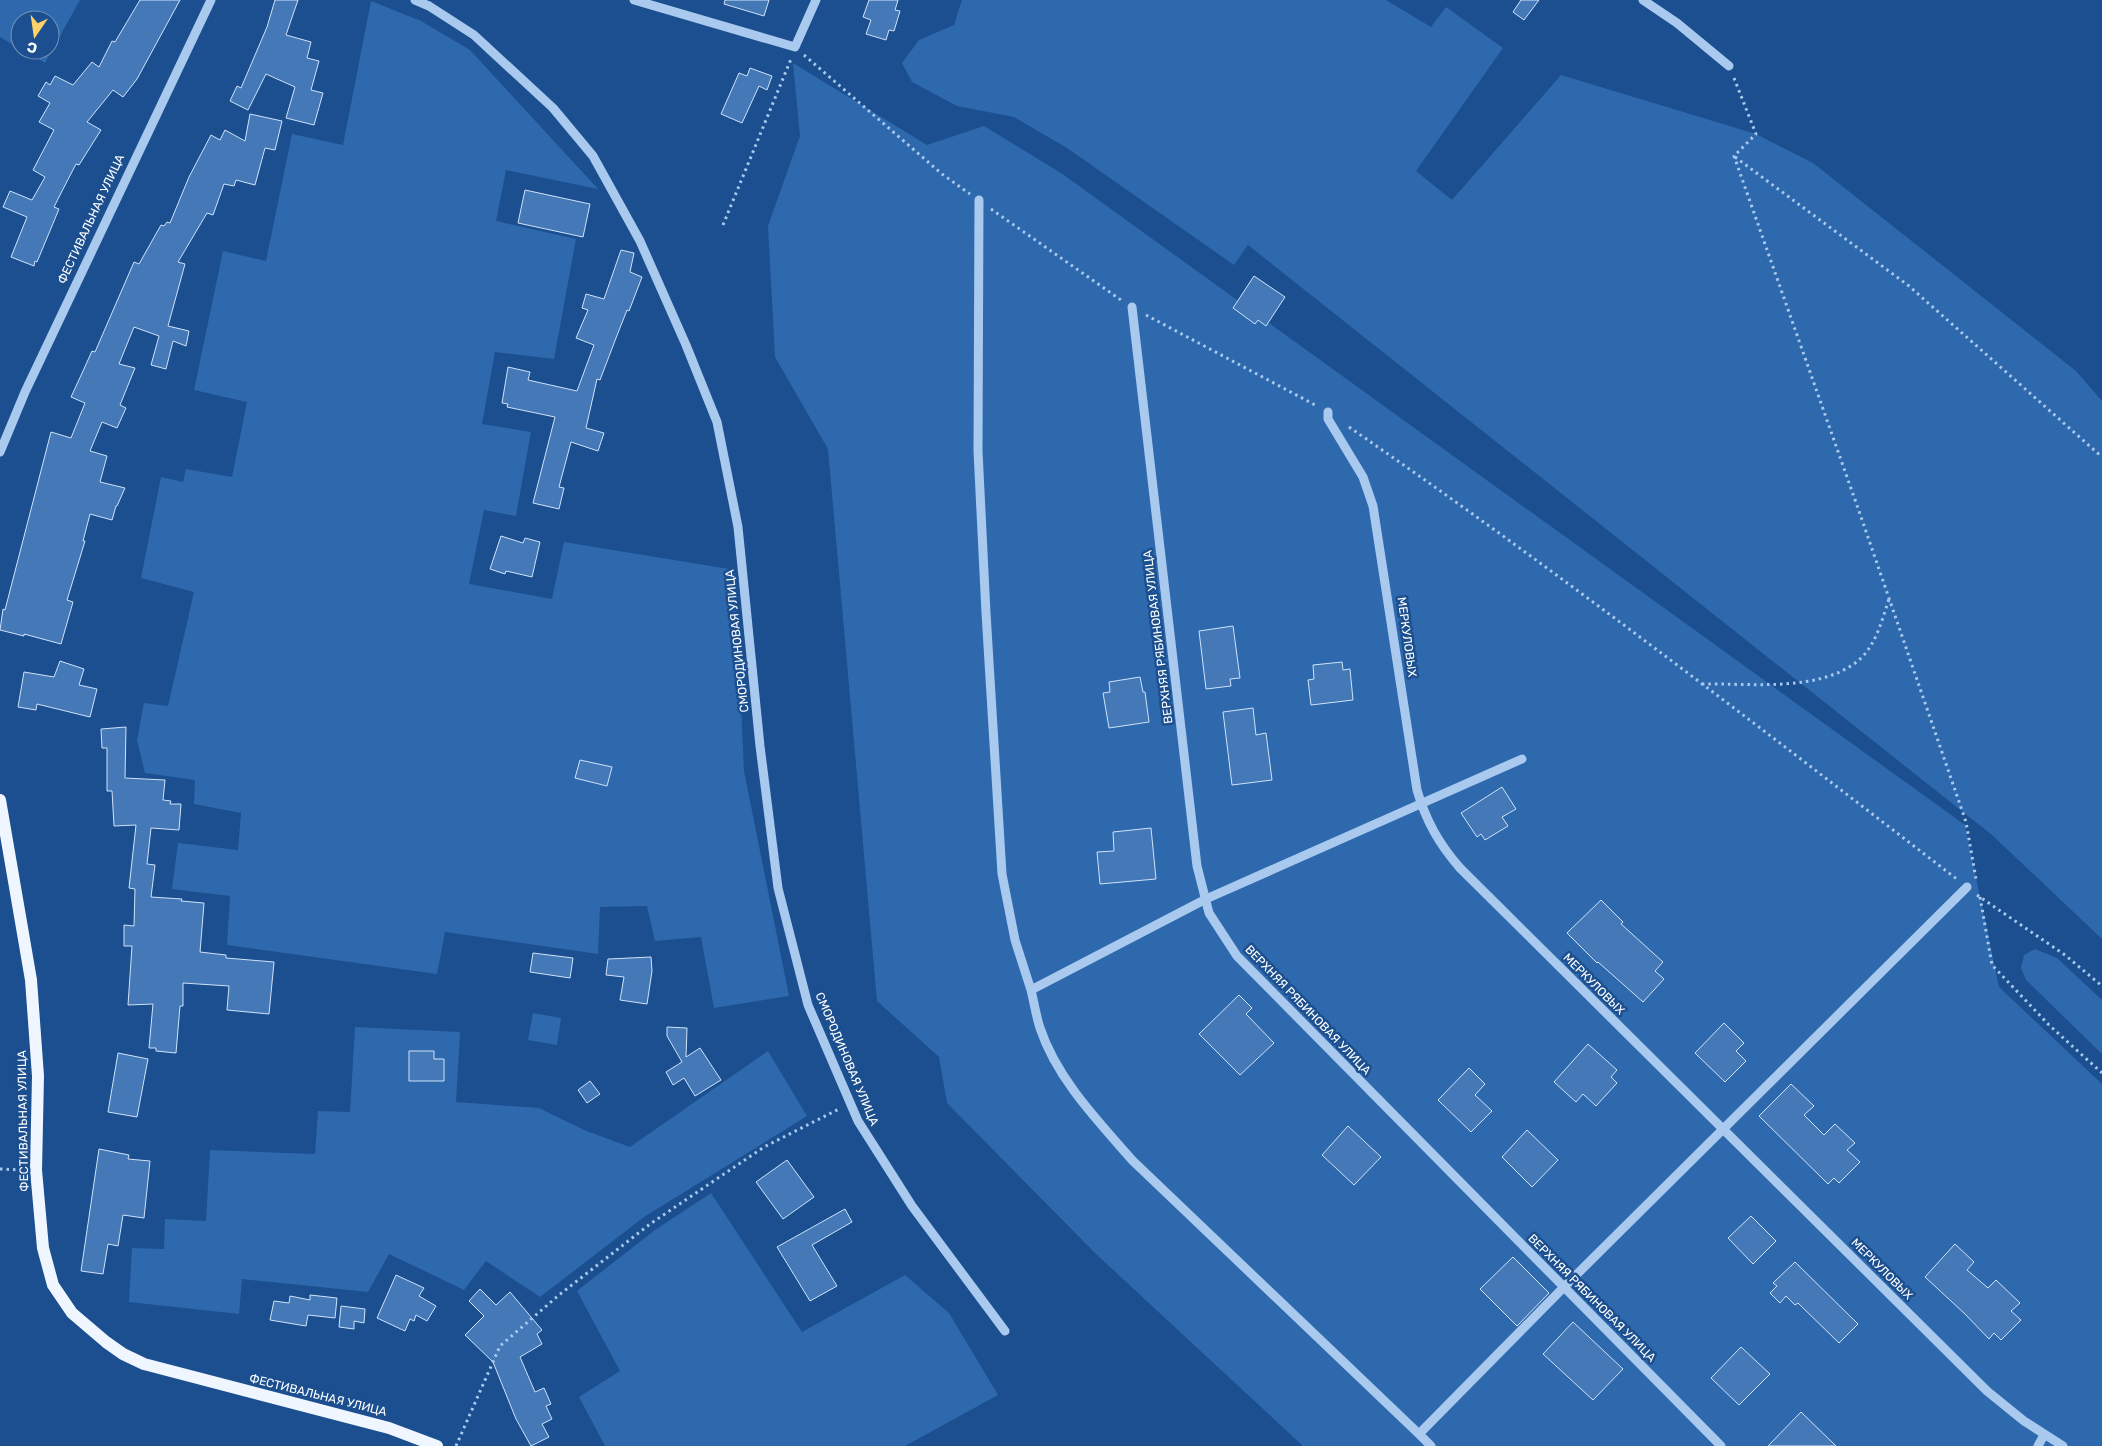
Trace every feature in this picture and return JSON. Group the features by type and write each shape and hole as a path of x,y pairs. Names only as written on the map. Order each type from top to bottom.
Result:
{"main road":[{"name":"ФЕСТИВАЛЬНАЯ УЛИЦА","path":"0,800 31,980 38,1076 36,1170 43,1248 53,1285 72,1314 112,1346 144,1364 389,1428 437,1446"}],"street":[{"name":"ФЕСТИВАЛЬНАЯ УЛИЦА","path":"0,452 29,383 211,0"},
{"name":"СМОРОДИНОВАЯ УЛИЦА","path":"415,0 429,6 474,35 553,108 593,156 640,241 690,353 716,422 738,527 760,746 778,888 808,1005 858,1122 912,1206 1005,1331"},
{"path":"634,0 796,47 816,0"},
{"path":"1643,0 1676,23 1729,66"},
{"path":"979,200 978,451 1002,874 1015,940 1031,990 1040,1028 1058,1065 1092,1114 1134,1161 1431,1446"},
{"name":"ВЕРХНЯЯ РЯБИНОВАЯ УЛИЦА","path":"1132,307 1197,866 1210,913 1237,956 1721,1446"},
{"name":"МЕРКУЛОВЫХ","path":"1328,412 1328,419 1363,477 1373,506 1417,790 1420,802 1437,840 1460,868 1987,1390 2005,1407 2044,1435 2064,1446"},
{"path":"1031,990 1206,899 1420,802 1522,759"},
{"path":"1419,1434 1564,1287 1967,887"},
{"path":"2038,1446 2044,1435"}],"path":[{"path":"723,225 796,47 942,174 1132,307 1328,412 1461,504 1702,684 1980,897 2065,955 2102,986"},
{"path":"1729,66 1756,134 1734,156"},
{"path":"1734,156 1908,286 2102,457"},
{"path":"1734,156 1966,822 1992,965 2049,1024 2102,1073"},
{"path":"1702,684 1801,684 1836,673 1859,660 1878,634 1889,598"},
{"path":"456,1446 500,1346 559,1295 650,1224 764,1147 850,1103"},
{"path":"0,1169 8,1171"}],"shaded area":[{"path":"0,0 80,0 60,36 60,10 10,10 10,43 0,37"},
{"path":"962,0 1386,0 1431,27 1446,7 1503,48 1416,171 1452,200 1561,75 1756,134 1813,163 2076,371 2102,401 2102,939 1992,835 1248,245 1234,265 1067,148 1014,117 957,106 912,82 902,63 919,40 954,25"},
{"path":"371,1 421,21 470,50 598,189 506,170 496,221 576,239 554,359 495,352 482,424 531,432 516,516 484,510 469,584 552,599 564,542 735,570 744,771 789,996 714,1008 701,937 655,941 647,906 600,907 598,954 445,932 437,974 227,945 230,896 172,889 178,843 238,850 241,813 194,804 195,780 145,773 137,740 144,703 168,706 194,592 141,578 161,477 183,482 186,469 232,477 247,402 194,390 223,251 266,261 292,134 343,145"},
{"path":"793,63 927,145 984,126 1061,173 1965,825 1999,987 2102,1084 2102,1446 1303,1446 1096,1254 947,1103 939,1057 877,1001 828,449 775,357 768,226 800,136"},
{"path":"2035,949 2057,958 2102,1000 2102,1054 2026,980 2021,968 2024,955"},
{"path":"533,1013 561,1018 557,1045 528,1040"},
{"path":"355,1027 460,1032 456,1102 539,1108 584,1130 630,1147 768,1051 807,1116 644,1217 540,1297 486,1261 464,1290 389,1254 368,1292 242,1279 239,1314 129,1302 132,1248 164,1249 165,1219 206,1221 210,1150 315,1154 318,1111 350,1112"},
{"path":"711,1193 802,1332 905,1275 949,1313 998,1395 905,1446 605,1446 579,1397 620,1371 577,1291 655,1230"}],"building":[{"path":"140,0 180,0 137,79 123,97 113,90 87,122 101,130 79,165 76,164 54,207 59,209 37,262 35,261 34,266 11,257 27,217 3,207 10,191 32,200 45,177 33,170 54,130 39,122 50,103 38,96 46,82 50,85 55,76 73,85 92,62 99,67 112,41 115,42"},
{"path":"275,0 298,0 286,35 311,42 307,58 319,61 311,90 323,93 314,125 286,118 295,87 266,74 248,110 230,101 237,86 241,88 267,27"},
{"path":"725,0 769,0 764,16 724,4"},
{"path":"869,0 898,0 895,10 900,11 894,31 889,30 886,40 866,34 871,20 863,17"},
{"path":"1521,0 1539,0 1524,20 1513,12"},
{"path":"750,68 772,76 767,90 759,86 742,123 721,114 739,73 747,76"},
{"path":"250,114 282,121 275,150 265,148 255,185 236,180 234,186 224,184 213,215 207,213 178,262 185,264 168,326 189,331 186,346 173,341 166,369 151,365 159,336 134,327 119,364 135,368 120,405 126,408 117,428 102,422 90,451 107,456 100,482 125,488 116,506 112,520 90,514 83,541 85,541 67,600 73,602 61,644 0,630 3,609 5,610 51,432 71,438 85,403 71,397 92,351 95,352 134,262 139,264 161,225 164,226 167,222 170,223 189,177 211,135 220,140 225,130 245,141"},
{"path":"525,190 590,204 583,237 518,223"},
{"path":"621,250 634,253 630,272 642,277 600,380 597,379 586,428 604,433 598,451 571,442 559,487 564,488 559,509 533,503 555,417 507,407 508,404 502,403 508,367 530,372 528,380 577,391 594,345 576,338 588,310 582,308 586,294 604,299"},
{"path":"1254,276 1285,297 1266,326 1258,320 1255,324 1233,308"},
{"path":"501,536 523,543 525,538 540,542 532,577 506,571 505,574 490,569"},
{"path":"1233,626 1240,678 1230,679 1231,686 1206,689 1199,631"},
{"path":"60,661 84,669 79,685 97,689 90,717 37,704 36,710 18,707 24,672 54,677"},
{"path":"1342,662 1343,670 1350,669 1353,700 1311,705 1308,680 1314,679 1313,665"},
{"path":"1140,677 1143,692 1145,692 1149,722 1109,728 1103,693 1110,692 1109,682"},
{"path":"1253,708 1256,735 1266,733 1272,780 1232,785 1223,712"},
{"path":"126,727 125,778 165,780 163,800 171,801 170,804 181,804 179,830 151,828 147,864 155,865 151,897 204,903 200,952 226,955 226,958 274,962 269,1014 227,1010 229,986 183,983 183,1006 180,1006 176,1053 156,1051 156,1048 149,1048 153,1004 128,1005 132,946 124,946 124,925 134,926 135,889 129,888 136,825 114,826 112,791 107,791 107,748 102,748 101,729"},
{"path":"580,760 612,767 607,786 575,778"},
{"path":"1502,787 1516,809 1502,817 1508,826 1485,840 1481,834 1477,837 1461,813"},
{"path":"1151,828 1156,879 1100,884 1097,852 1114,851 1113,832"},
{"path":"1601,900 1623,922 1621,924 1663,962 1655,971 1664,979 1643,1002 1597,963 1567,933"},
{"path":"533,953 573,958 570,978 530,972"},
{"path":"651,957 652,971 647,1004 620,1000 624,977 606,975 608,959"},
{"path":"1239,995 1252,1008 1246,1014 1274,1043 1240,1075 1199,1034"},
{"path":"1724,1023 1744,1043 1736,1051 1746,1061 1725,1082 1695,1053"},
{"path":"667,1027 687,1028 686,1057 700,1048 721,1080 695,1096 684,1078 673,1085 666,1072 682,1062 667,1036"},
{"path":"1588,1044 1617,1070 1611,1077 1617,1083 1596,1106 1583,1094 1576,1102 1554,1082"},
{"path":"409,1051 434,1051 434,1059 444,1059 444,1081 409,1081"},
{"path":"118,1053 148,1059 137,1117 108,1112"},
{"path":"1469,1068 1485,1084 1475,1095 1492,1111 1471,1132 1438,1100"},
{"path":"590,1081 600,1094 587,1103 578,1090"},
{"path":"1791,1084 1814,1106 1804,1115 1824,1135 1835,1124 1855,1143 1847,1150 1860,1162 1839,1183 1834,1178 1828,1184 1759,1116"},
{"path":"1348,1126 1381,1157 1354,1185 1322,1155"},
{"path":"1527,1130 1558,1160 1532,1187 1502,1157"},
{"path":"99,1149 129,1155 128,1159 150,1161 144,1218 123,1215 118,1246 108,1244 103,1274 81,1271"},
{"path":"787,1160 814,1197 783,1219 756,1182"},
{"path":"845,1209 852,1222 812,1245 837,1286 810,1301 777,1247"},
{"path":"1751,1216 1776,1241 1753,1264 1728,1238"},
{"path":"1955,1244 1974,1262 1967,1270 1988,1288 1996,1280 2020,1303 2011,1311 2021,1320 2001,1340 1994,1333 1989,1339 1925,1277"},
{"path":"1513,1257 1549,1293 1517,1326 1480,1289"},
{"path":"1795,1262 1858,1324 1839,1343 1798,1303 1795,1305 1786,1296 1780,1303 1770,1293 1777,1286 1773,1283"},
{"path":"396,1275 424,1288 419,1296 436,1306 427,1321 416,1315 414,1321 410,1319 405,1331 377,1318"},
{"path":"480,1289 496,1305 510,1292 542,1330 537,1334 542,1344 520,1357 535,1392 544,1388 551,1404 546,1406 552,1419 542,1424 549,1437 531,1446 516,1419 493,1362 465,1335 484,1316 469,1301"},
{"path":"310,1295 337,1298 335,1318 308,1315 306,1326 270,1320 274,1301 289,1303 290,1296 310,1300"},
{"path":"341,1306 365,1309 364,1323 354,1321 354,1329 339,1327"},
{"path":"1573,1322 1623,1369 1593,1400 1543,1354"},
{"path":"1741,1347 1770,1374 1739,1405 1711,1378"},
{"path":"1801,1412 1836,1446 1768,1446"}]}
